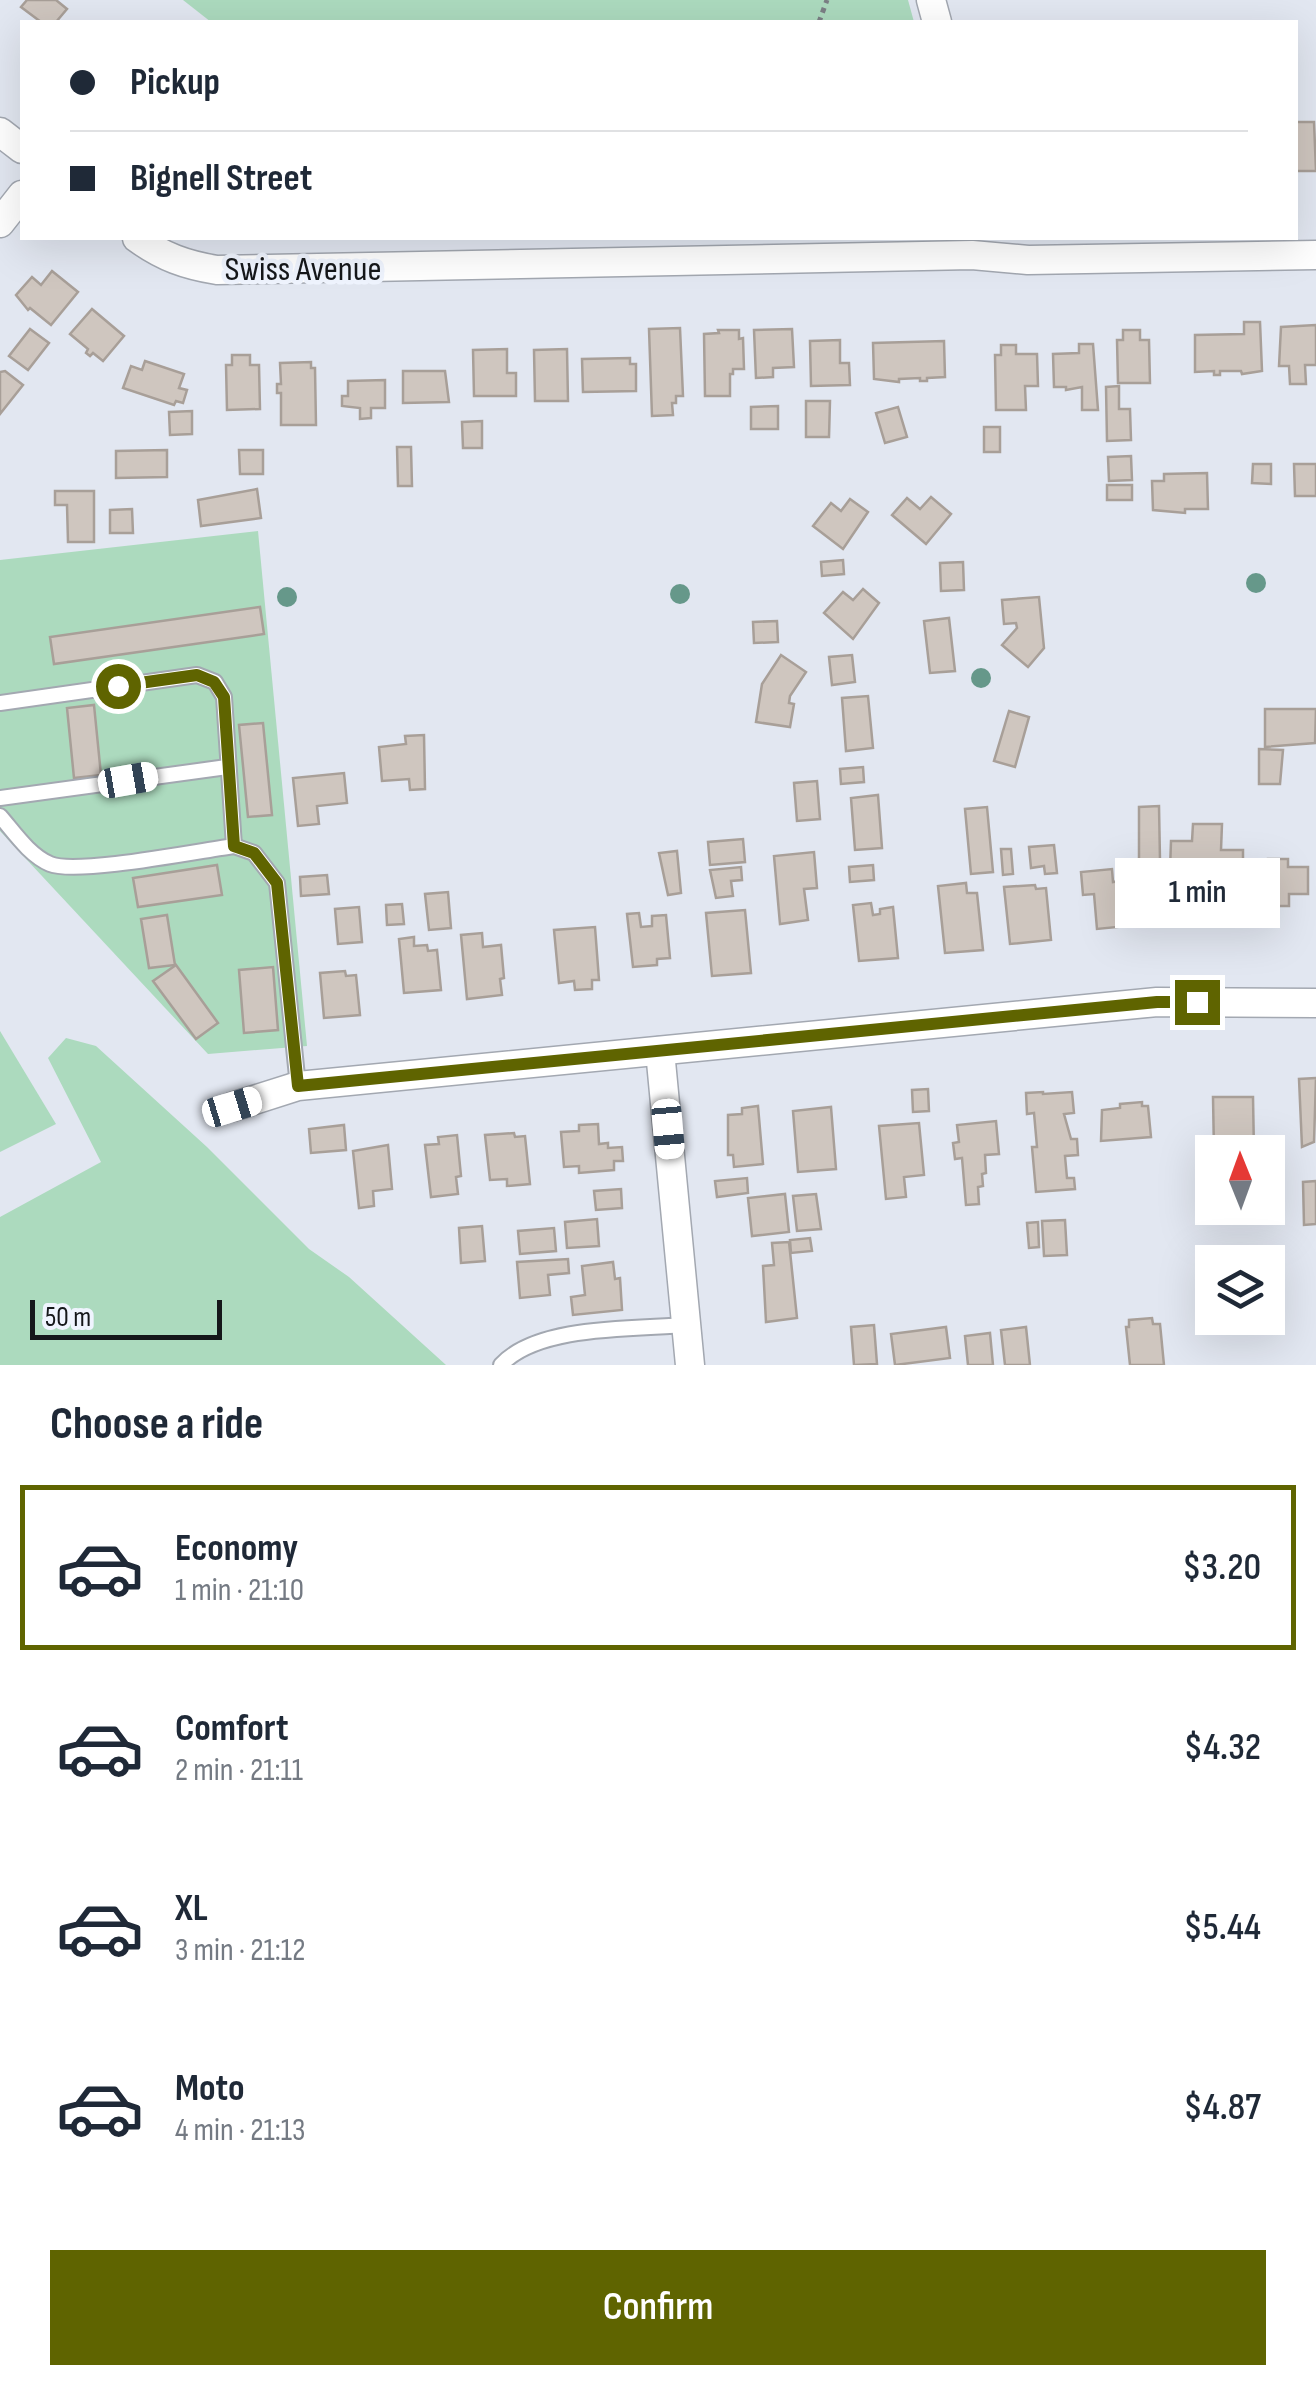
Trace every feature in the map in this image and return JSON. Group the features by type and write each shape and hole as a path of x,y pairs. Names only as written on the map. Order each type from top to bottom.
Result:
{"street":[{"path":"0,132 20,148"},
{"path":"0,223 20,198"},
{"name":"Swiss Avenue","path":"140,240 164,256 190,266 217,270 996,247 1028,260 1316,255"},
{"path":"232,1107 298,1086 1157,1002 1316,1003"},
{"path":"660,1051 690,1365"}],"lane":[{"path":"0,703 197,675 214,682 224,697 234,846"},
{"path":"0,798 227,767"},
{"path":"0,816 27,848 50,864 78,868 234,846 254,853 277,883 298,1086"},
{"path":"501,1365 526,1347 556,1336 686,1325"}],"green space":[{"path":"183,0 908,0 913,20 208,20"},
{"path":"258,531 307,1046 208,1054 0,831 0,560"},
{"path":"0,1031 56,1124 0,1152"},
{"path":"66,1038 96,1046 207,1147 309,1249 349,1277 446,1365 0,1365 0,1217 101,1162 48,1058"}],"building":[{"path":"27,0 56,0 67,9 58,20 38,20 21,7"},
{"path":"1298,122 1314,122 1316,171 1298,171"},
{"path":"52,271 78,292 51,325 28,310 16,295 32,277 41,285"},
{"path":"92,309 124,336 103,361 86,353 88,349 70,334"},
{"path":"1244,322 1260,322 1262,371 1220,371 1220,375 1214,375 1214,371 1195,372 1195,335 1244,334"},
{"path":"1316,325 1316,365 1305,365 1306,384 1290,384 1289,366 1279,366 1281,327"},
{"path":"680,328 683,396 676,396 676,403 672,403 673,415 652,416 649,329"},
{"path":"30,329 49,343 28,370 9,356"},
{"path":"792,329 794,367 773,368 773,377 756,378 754,330"},
{"path":"718,330 739,330 744,369 733,369 730,374 730,396 705,396 704,334 719,333"},
{"path":"1123,330 1140,330 1140,340 1149,340 1150,383 1118,383 1117,340 1123,340"},
{"path":"840,340 840,363 849,363 850,385 811,386 810,341"},
{"path":"944,341 945,377 899,382 874,379 873,343"},
{"path":"1079,344 1093,344 1098,410 1082,410 1082,387 1054,387 1053,354 1079,353"},
{"path":"1001,345 1016,345 1016,354 1037,354 1038,386 1025,386 1026,410 996,410 995,355 1001,355"},
{"path":"507,349 507,373 516,373 516,396 474,396 473,350"},
{"path":"567,349 568,401 535,401 534,350"},
{"path":"232,355 250,355 250,365 259,365 260,409 227,410 226,365 232,365"},
{"path":"630,358 630,364 636,364 636,391 583,392 582,359"},
{"path":"145,361 184,374 179,388 187,390 183,403 176,401 174,405 123,388 131,366 142,370"},
{"path":"311,362 311,368 315,368 316,425 281,425 281,393 277,393 277,384 281,384 280,363"},
{"path":"5,371 23,385 0,414 0,372"},
{"path":"403,371 445,371 449,402 403,403"},
{"path":"385,380 385,408 371,408 371,418 360,419 360,408 342,406 342,396 348,396 348,381"},
{"path":"1119,386 1119,409 1130,409 1131,440 1107,441 1106,387"},
{"path":"806,401 830,401 829,437 806,437"},
{"path":"778,406 778,429 751,429 751,407"},
{"path":"898,407 907,437 885,443 876,413"},
{"path":"192,411 192,434 170,435 169,412"},
{"path":"482,421 482,448 463,448 462,422"},
{"path":"984,427 1000,427 1000,452 984,452"},
{"path":"397,447 411,447 412,486 398,486"},
{"path":"167,450 167,477 116,478 116,451"},
{"path":"239,450 263,450 263,474 240,474"},
{"path":"1131,456 1132,480 1109,481 1108,457"},
{"path":"1253,464 1271,464 1271,484 1252,483"},
{"path":"1294,464 1316,464 1316,496 1295,496"},
{"path":"1207,473 1208,509 1185,509 1185,513 1153,510 1152,481 1164,481 1164,474"},
{"path":"1107,485 1132,485 1132,500 1107,500"},
{"path":"257,489 261,518 201,526 198,500"},
{"path":"55,491 94,491 94,542 68,542 67,505 55,505"},
{"path":"931,497 951,514 926,544 892,515 907,498 920,509"},
{"path":"850,499 868,512 843,549 813,526 831,503 841,511"},
{"path":"132,509 133,533 110,533 110,510"},
{"path":"843,560 844,574 822,576 821,562"},
{"path":"963,562 964,590 941,591 940,563"},
{"path":"863,589 879,603 853,639 824,613 843,592 853,600"},
{"path":"1039,597 1044,648 1028,667 1002,645 1017,628 1016,623 1004,624 1002,600"},
{"path":"260,607 264,634 54,664 50,637"},
{"path":"949,618 955,671 930,673 924,621"},
{"path":"777,621 778,642 754,643 753,622"},
{"path":"781,655 806,672 790,696 789,703 794,704 790,727 756,722 762,684"},
{"path":"852,655 855,682 832,685 829,657"},
{"path":"868,696 873,748 846,751 842,698"},
{"path":"94,705 101,775 74,778 67,708"},
{"path":"1265,709 1316,709 1315,743 1265,747"},
{"path":"1009,711 1029,717 1015,767 994,761"},
{"path":"263,723 272,815 248,817 239,725"},
{"path":"424,735 425,789 410,790 409,779 382,781 379,747 406,744 405,736"},
{"path":"1259,749 1283,750 1280,784 1259,784"},
{"path":"863,767 864,782 841,784 840,769"},
{"path":"344,773 347,803 317,806 319,824 298,826 293,778"},
{"path":"817,781 820,819 797,821 794,783"},
{"path":"878,795 882,848 855,850 851,798"},
{"path":"1159,806 1160,860 1139,860 1139,807"},
{"path":"987,807 993,872 971,874 965,809"},
{"path":"1193,824 1222,824 1221,850 1243,850 1243,882 1238,882 1238,896 1213,896 1212,906 1193,906 1193,870 1170,870 1171,841 1192,841"},
{"path":"743,839 745,862 710,865 708,842"},
{"path":"1054,845 1057,873 1045,874 1044,866 1031,868 1029,847"},
{"path":"1001,849 1011,849 1013,874 1003,875"},
{"path":"677,851 681,893 668,895 659,853"},
{"path":"814,852 817,888 804,889 808,920 780,924 774,856"},
{"path":"1268,859 1288,859 1288,867 1308,867 1308,894 1289,894 1289,906 1267,906"},
{"path":"217,865 222,895 138,907 133,878"},
{"path":"873,865 874,880 850,882 849,867"},
{"path":"741,867 742,880 731,881 733,896 716,898 710,870"},
{"path":"1112,869 1113,882 1120,881 1120,888 1133,886 1136,916 1127,917 1128,926 1097,929 1094,894 1083,895 1081,872"},
{"path":"327,875 329,894 301,896 300,877"},
{"path":"966,883 967,893 977,893 983,950 945,953 938,886"},
{"path":"1035,885 1036,889 1046,888 1051,940 1010,944 1004,887"},
{"path":"448,892 451,928 429,930 425,894"},
{"path":"871,903 873,915 893,907 898,958 859,961 853,905"},
{"path":"402,904 404,924 387,925 386,905"},
{"path":"359,907 362,942 338,944 335,909"},
{"path":"745,910 751,973 712,976 706,913"},
{"path":"639,913 641,927 652,926 652,916 666,915 670,958 657,959 657,965 633,967 627,914"},
{"path":"167,915 175,965 149,968 141,919"},
{"path":"595,927 599,980 592,980 592,989 575,990 574,981 559,983 554,930"},
{"path":"482,933 483,947 501,945 502,995 467,999 461,935"},
{"path":"414,937 414,946 427,945 428,951 437,950 441,990 404,993 399,939"},
{"path":"176,965 218,1023 196,1039 153,981"},
{"path":"273,967 278,1030 244,1033 239,970"},
{"path":"345,971 346,976 356,975 360,1015 324,1018 320,973"},
{"path":"1316,1078 1314,1142 1302,1147 1299,1079"},
{"path":"928,1089 929,1111 913,1112 912,1090"},
{"path":"1072,1092 1074,1113 1064,1114 1071,1139 1077,1139 1078,1155 1065,1156 1067,1178 1074,1178 1075,1189 1036,1192 1034,1113 1027,1114 1026,1093"},
{"path":"1213,1097 1253,1097 1254,1135 1214,1135"},
{"path":"1142,1102 1142,1106 1148,1106 1151,1137 1101,1141 1102,1110"},
{"path":"758,1106 763,1164 734,1167 733,1155 728,1155 728,1115 742,1114 742,1108"},
{"path":"831,1107 836,1169 798,1172 793,1111"},
{"path":"996,1121 999,1154 985,1155 986,1173 982,1174 983,1186 978,1187 979,1204 966,1205 962,1158 955,1159 953,1143 959,1142 957,1125"},
{"path":"919,1123 924,1175 904,1177 906,1197 886,1199 879,1126"},
{"path":"598,1124 599,1144 622,1147 623,1161 614,1161 614,1170 579,1173 579,1166 564,1167 561,1132 579,1131 579,1125"},
{"path":"344,1125 346,1150 311,1153 309,1129"},
{"path":"514,1133 515,1137 525,1136 530,1184 507,1186 507,1179 490,1180 485,1135"},
{"path":"457,1135 461,1176 456,1177 458,1194 431,1197 425,1145 439,1144 438,1137"},
{"path":"388,1145 392,1189 373,1191 374,1206 359,1208 353,1151"},
{"path":"747,1178 748,1193 717,1197 715,1181"},
{"path":"1316,1181 1316,1224 1304,1225 1303,1182"},
{"path":"621,1189 622,1208 596,1210 594,1191"},
{"path":"785,1194 789,1232 752,1236 748,1198"},
{"path":"816,1194 821,1229 797,1231 793,1196"},
{"path":"597,1219 599,1246 567,1248 565,1222"},
{"path":"1065,1220 1067,1255 1044,1256 1042,1221"},
{"path":"1038,1222 1039,1247 1029,1248 1027,1223"},
{"path":"482,1226 485,1261 461,1263 459,1228"},
{"path":"554,1228 556,1251 520,1254 518,1231"},
{"path":"810,1238 812,1251 791,1253 790,1240"},
{"path":"789,1242 797,1318 766,1322 763,1266 774,1265 772,1243"},
{"path":"568,1259 569,1273 548,1275 550,1295 520,1298 517,1262"},
{"path":"613,1262 615,1279 620,1278 622,1310 573,1315 571,1297 585,1295 582,1266"},
{"path":"1152,1318 1153,1324 1160,1324 1164,1365 1130,1365 1126,1327 1129,1320"},
{"path":"874,1325 877,1364 854,1365 851,1327"},
{"path":"946,1327 950,1358 895,1365 891,1334"},
{"path":"1026,1327 1030,1365 1005,1365 1001,1330"},
{"path":"990,1333 993,1365 968,1365 965,1336"}],"route":[{"path":"118,686 197,675 214,682 224,697 234,846 254,853 277,883 298,1086 1157,1002 1197,1002"}]}
